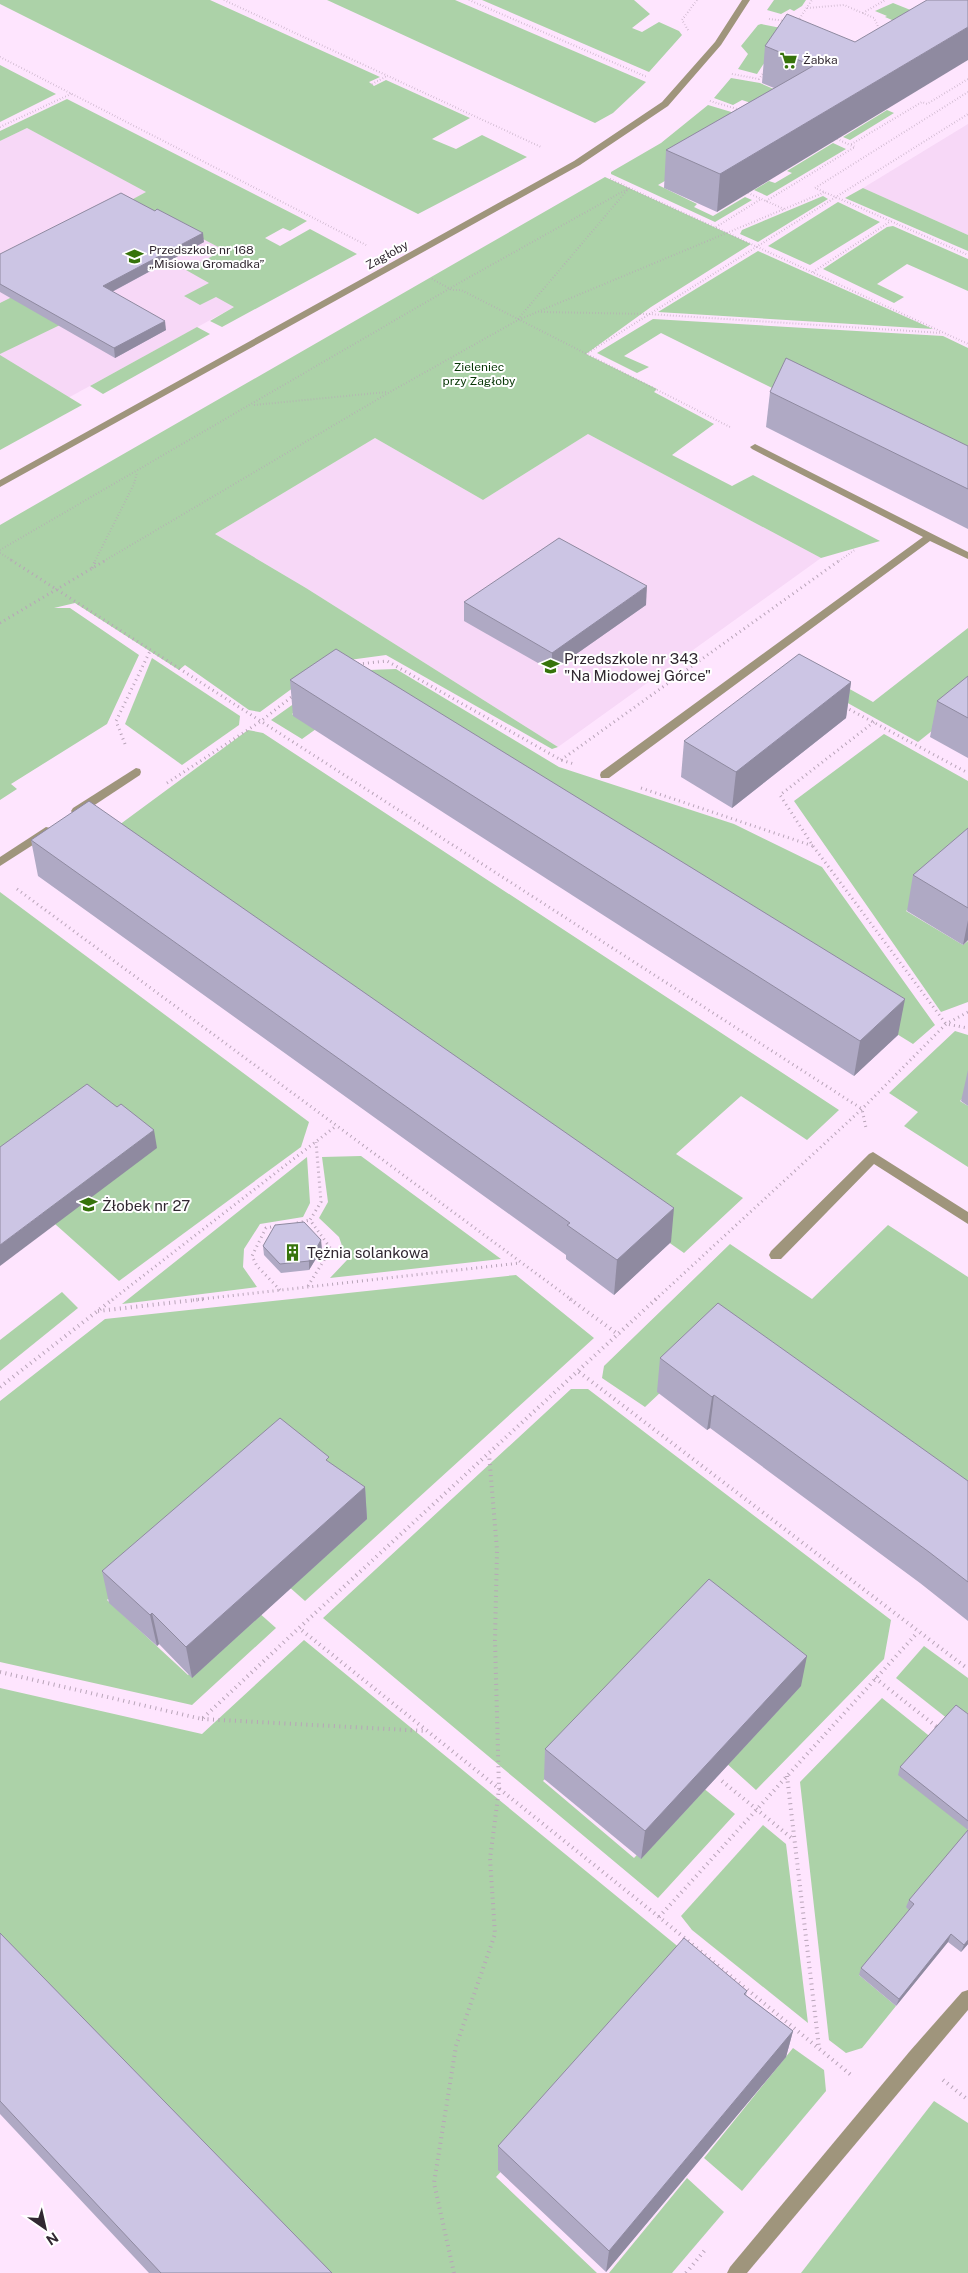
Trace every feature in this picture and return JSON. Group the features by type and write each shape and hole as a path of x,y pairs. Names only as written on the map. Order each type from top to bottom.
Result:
{"street":[{"name":"Zagłoby","path":"0,484 577,164 665,104 718,43 746,0"},
{"path":"755,447 968,556"},
{"path":"605,775 929,537"},
{"path":"70,815 136,772"},
{"path":"0,862 54,826"},
{"path":"776,1255 873,1157 968,1220"},
{"path":"736,2273 916,2057 968,1998"}],"path":[{"path":"469,0 648,78"},
{"path":"796,23 812,0"},
{"path":"862,13 884,0"},
{"path":"806,8 844,5 874,18 880,31 875,34"},
{"path":"764,18 788,22"},
{"path":"0,57 367,245"},
{"path":"729,73 760,78 765,70"},
{"path":"372,84 388,76"},
{"path":"850,145 922,102 927,104 968,79"},
{"path":"968,92 814,188 968,255"},
{"path":"0,127 73,93"},
{"path":"707,100 737,109"},
{"path":"586,354 968,114"},
{"path":"766,201 855,147 837,139"},
{"path":"518,320 629,188 0,552 55,590 862,1109 873,1157"},
{"path":"0,623 390,392 518,320 824,192"},
{"path":"748,193 784,209"},
{"path":"715,227 761,199"},
{"path":"813,272 891,221"},
{"path":"452,290 460,290 735,430"},
{"path":"540,312 648,314 945,333"},
{"path":"252,405 390,392"},
{"path":"91,569 134,484 137,472"},
{"path":"561,760 853,550 881,544 904,555"},
{"path":"136,772 116,721 150,651"},
{"path":"349,665 387,661 561,760 813,846"},
{"path":"162,786 261,721 299,691"},
{"path":"841,704 968,773"},
{"path":"874,722 780,795 813,846 946,1024 968,1028"},
{"path":"16,888 619,1335"},
{"path":"202,1719 862,1109 946,1024 968,1012"},
{"path":"0,1387 336,1126"},
{"path":"292,1224 310,1220 322,1202 316,1142"},
{"path":"308,1287 331,1249 310,1220"},
{"path":"281,1290 257,1266 252,1256 266,1228 284,1225"},
{"path":"98,1311 521,1262"},
{"path":"579,1372 968,1670"},
{"path":"454,2273 434,2183 456,2046 495,1934 490,1860 499,1789 495,1640 496,1550 489,1454"},
{"path":"299,1628 659,1917 851,2075"},
{"path":"659,1917 918,1632"},
{"path":"0,1672 202,1719 427,1731"},
{"path":"875,1678 937,1726"},
{"path":"787,1775 820,2049"},
{"path":"722,1781 795,1840"}],"shaded area":[{"path":"968,124 968,235 863,188"},
{"name":"Przedszkole nr 168 „Misiowa Gromadka”","path":"27,128 242,241 234,307 35,416 0,394 0,141"},
{"name":"Przedszkole nr 343 \"Na Miodowej Górce\"","path":"588,434 821,558 558,747 306,588 215,534 375,438 483,500"}],"green space":[{"path":"0,0 210,0 380,77 369,82 374,86 386,80 470,118 432,139 456,149 482,135 527,157 418,214 0,4"},
{"path":"327,0 455,0 646,82 613,113 595,123"},
{"path":"482,0 634,0 650,14 632,28 642,32 659,22 679,31 682,35 649,72"},
{"path":"774,0 806,0 802,6 794,11 790,9 781,14 767,10"},
{"path":"893,3 938,21 892,20 875,11"},
{"path":"758,25 781,28 784,33 757,74 738,69 748,54 741,46"},
{"path":"0,65 56,94 0,122"},
{"path":"731,78 760,83 801,101 658,185 697,204 694,207 713,216 745,197 752,200 715,222 611,174 611,172 661,143 708,105 738,114 754,104 742,100 733,105 714,98"},
{"path":"67,99 307,221 290,231 283,228 265,238 280,246 310,229 357,254 222,327 210,321 234,307 216,297 200,305 184,296 209,283 186,270 224,250 155,214 122,205 146,192 27,128 0,141 0,131"},
{"path":"887,110 894,113 850,140 843,137"},
{"path":"833,143 846,149 767,196 754,190 769,181 775,183 792,173 787,171"},
{"name":"Zieleniec przy Zagłoby","path":"605,177 751,244 651,307 586,354 657,389 654,392 714,424 672,455 732,486 753,475 880,541 821,558 588,434 483,500 375,438 215,534 306,588 558,747 552,749 386,655 327,663 260,712 249,710 185,665 179,670 75,603 54,608 70,608 139,655 107,724 11,784 17,789 0,800 0,525"},
{"path":"863,188 968,235 968,251 845,198"},
{"path":"823,196 828,199 758,242 740,234 742,230"},
{"path":"838,202 880,222 810,265 768,246"},
{"path":"893,226 968,259 968,291 907,264 877,284 904,297 894,303 823,269 887,227"},
{"path":"758,251 933,329 658,312"},
{"path":"12,297 60,325 0,354 0,303"},
{"path":"653,319 943,336 968,348 968,485 661,333 624,356 649,367 637,373 597,353"},
{"path":"197,327 210,334 103,394 90,386"},
{"path":"0,355 82,405 0,450"},
{"path":"968,628 968,702 918,742 790,671 801,662 873,702"},
{"path":"152,658 240,716 239,725 182,765 125,724"},
{"path":"396,669 559,767 734,824 822,867 935,1025 913,1044 334,686 292,714 316,729 302,739 271,720 340,671"},
{"path":"248,730 263,733 839,1110 807,1140 741,1096 676,1154 743,1198 684,1253 96,842"},
{"path":"884,734 968,781 968,856 906,911 963,945 968,941 968,1002 941,1012 794,801"},
{"name":"Żłobek nr 27","path":"0,892 309,1122 301,1147 119,1281 55,1224 0,1167"},
{"path":"955,1031 968,1035 968,1093 960,1101 968,1106 968,1167 904,1126 918,1112 889,1093"},
{"path":"361,1156 501,1259 330,1278 347,1260 339,1237 319,1218 328,1202 322,1157"},
{"path":"307,1157 310,1203 303,1217 260,1224 244,1249 243,1267 257,1287 122,1304"},
{"path":"888,1225 968,1277 968,1520 716,1340 645,1407 602,1378 604,1366 730,1244 812,1299"},
{"path":"516,1275 594,1338 305,1601 287,1585 283,1449 107,1600 188,1675 258,1612 276,1628 192,1705 0,1662 0,1401 105,1319"},
{"path":"62,1292 78,1308 0,1371 0,1340"},
{"path":"571,1389 588,1389 891,1620 884,1659 756,1790 725,1762 707,1612 543,1781 634,1858 702,1787 735,1814 658,1898 323,1618"},
{"path":"304,1640 692,1958 496,2177 597,2273 310,2273 0,1956 0,1688 202,1734"},
{"path":"924,1646 968,1678 968,1725 953,1723 896,1678"},
{"path":"882,1698 968,1767 968,1835 947,1940 859,1975 896,2006 862,2048 846,2053 829,2040 800,1782"},
{"path":"763,1825 786,1844 808,2023 692,1930 681,1916"},
{"path":"793,2048 824,2070 826,2091 742,2191 704,2158"},
{"path":"934,2101 968,2123 968,2273 801,2273"},
{"path":"687,2178 724,2212 672,2273 609,2273"}],"building":[{"path":"927,0 968,0 968,27 720,174 666,150 813,66 765,46 787,14 855,42"},
{"path":"121,193 203,233 103,286 165,321 114,348 0,284 0,254"},
{"path":"786,358 968,446 968,489 770,392"},
{"path":"559,538 647,586 552,653 464,602"},
{"path":"336,649 905,999 860,1041 290,680"},
{"path":"799,654 851,682 736,772 684,741"},
{"path":"968,676 968,718 937,701"},
{"path":"89,801 674,1208 617,1260 567,1225 570,1223 31,840"},
{"path":"968,828 968,908 913,875"},
{"path":"87,1084 117,1107 121,1104 154,1130 0,1245 0,1147"},
{"name":"Tężnia solankowa","path":"304,1222 321,1240 309,1261 280,1264 263,1246 275,1225"},
{"path":"718,1303 968,1481 968,1582 714,1395 712,1397 660,1358"},
{"path":"280,1418 329,1457 326,1460 365,1487 186,1647 152,1613 150,1615 102,1571"},
{"path":"709,1579 807,1656 645,1831 545,1749"},
{"path":"956,1705 968,1714 968,1821 900,1767"},
{"path":"968,1830 968,1940 964,1945 951,1934 899,1999 861,1968 914,1904 909,1900"},
{"path":"0,1933 332,2273 161,2273 0,2101"},
{"path":"684,1938 747,1991 744,1994 793,2031 609,2251 498,2146"}],"place":[{"name":"Żabka","path":"789,60"},
{"name":"Przedszkole nr 168 „Misiowa Gromadka”","path":"135,257"},
{"name":"Przedszkole nr 343 \"Na Miodowej Górce\"","path":"550,667"},
{"name":"Żłobek nr 27","path":"88,1205"},
{"name":"Tężnia solankowa","path":"293,1252"}]}
